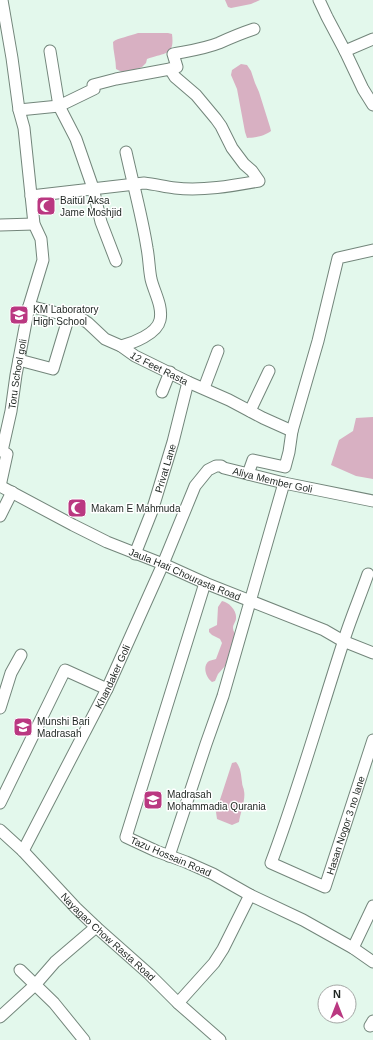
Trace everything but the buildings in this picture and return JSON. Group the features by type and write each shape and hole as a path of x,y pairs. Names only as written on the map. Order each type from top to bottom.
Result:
{"street":[{"name":"Toru School goli","path":"0,486 7,454 2,451 11,411 29,306 42,260 41,239 34,224 24,128 19,110 2,0"},
{"path":"319,0 363,89 373,105"},
{"path":"19,110 59,106 94,89 93,85 177,67 173,54 211,46 254,29"},
{"path":"345,51 373,39"},
{"path":"50,51 59,106 76,139 116,261"},
{"path":"31,196 134,184 152,184 175,188 196,188 222,187 259,182 252,171 244,164 235,152 222,126 196,95 175,78 170,69"},
{"path":"121,346 131,344 148,335 156,328 160,321 160,312 151,278 147,248 126,152"},
{"path":"0,226 34,224"},
{"path":"248,474 253,460 286,467 292,431 318,341 338,258 373,250"},
{"name":"12 Feet Rasta","path":"29,306 82,319 105,339 121,346 136,356 292,431"},
{"path":"19,360 53,369 70,316"},
{"path":"204,388 218,351"},
{"path":"250,411 269,370"},
{"path":"162,392 170,372"},
{"name":"Privat Lane","path":"136,554 154,504 173,442 188,382"},
{"name":"Khandaker Goli","path":"23,851 107,689 163,564 195,486 208,470 216,466 221,466 224,468"},
{"name":"Aliya Member Goli","path":"224,468 284,483 373,501"},
{"path":"170,856 203,751 223,696 284,483"},
{"name":"Jaula Hati Chourasta Road","path":"0,486 107,542 324,630 343,641 373,653"},
{"path":"0,516 12,492"},
{"path":"343,641 368,574"},
{"name":"Tazu Hossain Road","path":"205,583 126,837 213,874 250,895 304,920 353,948 373,962"},
{"name":"Hasan Nogor 3 no lane","path":"343,641 315,735 271,863 325,887 373,740"},
{"path":"0,708 11,673 21,655"},
{"path":"0,803 65,670 107,689"},
{"name":"Nayagao Chow Rasta Road","path":"0,830 23,851 76,908 149,974 178,1004 220,1040"},
{"path":"178,1004 214,963 250,895"},
{"path":"353,948 373,906"},
{"path":"0,1017 35,985 54,962 96,927"},
{"path":"20,970 54,1003 84,1040"}],"shaded area":[{"path":"225,0 260,0 251,4 231,8 228,7"},
{"path":"138,33 172,34 172,47 163,54 147,59 146,63 142,67 131,71 122,72 116,69 113,42"},
{"path":"241,64 247,65 251,71 271,131 253,138 247,138 237,89 231,75 232,70"},
{"path":"373,417 373,479 356,476 331,465 339,440 353,431 356,418"},
{"path":"222,601 230,605 234,610 236,619 233,628 237,637 226,665 218,674 215,681 212,682 205,669 209,661 216,659 222,643 220,639 209,632 209,629 217,625 218,607"},
{"path":"236,762 239,767 244,790 244,798 239,822 232,825 217,819 216,812 232,763"}],"place":[{"name":"Baitul Aksa Jame Moshjid","path":"46,206"},
{"name":"KM Laboratory High School","path":"19,315"},
{"name":"Makam E Mahmuda","path":"77,508"},
{"name":"Munshi Bari Madrasah","path":"23,727"},
{"name":"Madrasah Mohammadia Qurania","path":"153,800"}]}
